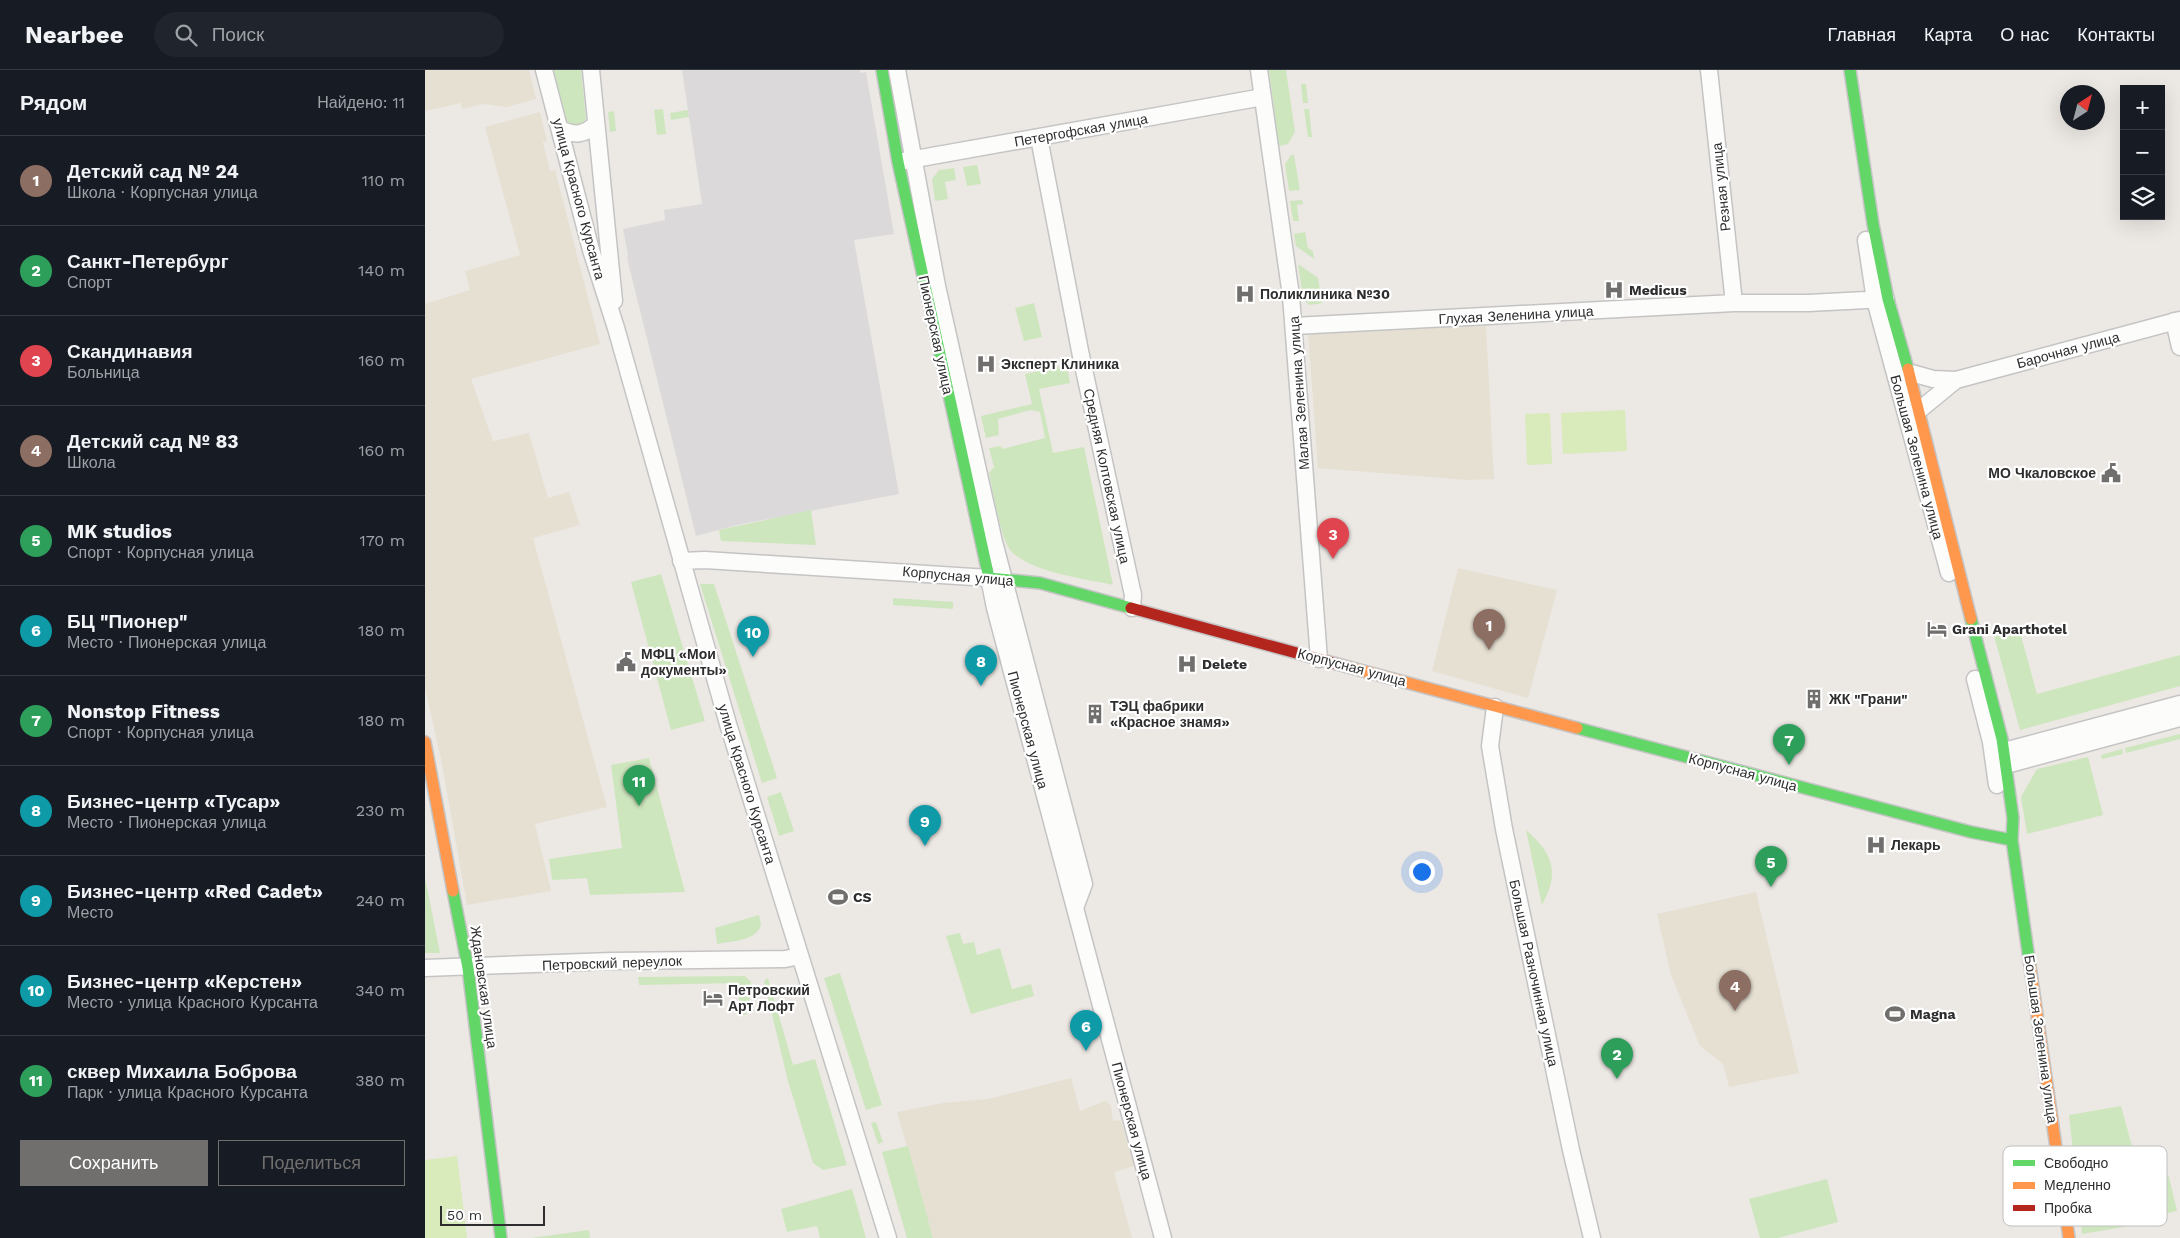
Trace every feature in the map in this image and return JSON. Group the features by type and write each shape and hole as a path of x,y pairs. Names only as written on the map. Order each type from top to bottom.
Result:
{"main road":[{"name":"Пионерская улица","path":"882,70 906,161"},
{"name":"Большая Зеленина улица","path":"1850,70 1873,224 1881,300 1908,372 2005,758 2013,818 2012,840 2056,1146"},
{"name":"Корпусная улица","path":"996,579 1040,583 1495,707 1971,832 2012,840"},
{"name":"Ждановская улица","path":"425,742 463,968 501,1238"},
{"name":"Ждановская улица","path":"429,825 463,968 482,1180"}],"street":[{"name":"улица Красного Курсанта","path":"544,70 591,250 616,328 728,724 888,1238"},
{"name":"улица Красного Курсанта","path":"591,70 616,328"},
{"name":"Пионерская улица","path":"897,70 906,161 937,286 996,579 1083,884 1075,908"},
{"name":"Малая Зеленина улица","path":"1259,70 1291,296 1319,659"},
{"name":"Резная улица","path":"1709,70 1734,303"},
{"name":"Большая Зеленина улица","path":"1839,70 1881,300 1991,742 2000,804 2012,840"},
{"name":"Петергофская улица","path":"906,161 1263,97"},
{"path":"560,129 578,134 587,132 596,124"},
{"name":"Средняя Колтовская улица","path":"1039,138 1081,356 1133,595 1132,608"},
{"name":"Глухая Зеленина улица","path":"1294,326 1734,303 1808,303 1881,300"},
{"path":"2177,321 2180,347"},
{"name":"Барочная улица","path":"1908,372 1933,379 1956,380 2177,321"},
{"name":"Барочная улица","path":"1917,412 1956,380"},
{"name":"Корпусная улица","path":"681,561 705,560 996,579"},
{"name":"Пионерская улица","path":"996,579 995,608 1163,1238"},
{"path":"2005,758 2180,704"},
{"name":"Большая Разночинная улица","path":"1495,707 1490,746 1504,829 1533,974 1592,1238"},
{"path":"2005,758 2180,718"},
{"name":"Петровский переулок","path":"425,968 611,961 785,959 800,956"}],"shaded area":[{"path":"425,70 529,70 536,99 507,107 483,104 462,109 461,103 425,111"},
{"path":"682,70 860,70 860,73 866,72 894,234 854,240 899,494 737,525 696,536 627,258 623,229 665,220 664,210 702,204"},
{"path":"540,112 547,141 543,142 550,171 555,170 600,344 471,379 493,441 529,433 548,498 569,492 580,525 533,538 607,807 535,824 551,891 467,905 441,759 425,688 425,304 470,290 465,271 520,255 485,127"},
{"path":"1486,325 1494,479 1467,480 1318,468 1308,333"},
{"path":"1458,568 1557,590 1528,698 1432,671"},
{"path":"1756,892 1799,1073 1729,1087 1723,1064 1700,1046 1671,975 1657,914"},
{"path":"1071,1078 1080,1111 1105,1101 1111,1105 1113,1121 1121,1120 1134,1166 1114,1172 1132,1238 933,1238 897,1112 943,1103 988,1099"}],"green space":[{"path":"552,70 581,70 586,119 581,125 572,126 565,121"},
{"path":"1269,70 1286,70 1295,132 1288,144 1279,146"},
{"path":"1301,84 1306,84 1308,103 1303,103"},
{"path":"663,109 666,134 657,135 654,110"},
{"path":"1304,109 1309,109 1312,137 1308,137"},
{"path":"688,110 689,117 671,120 670,113"},
{"path":"614,111 616,131 610,132 608,112"},
{"path":"1291,155 1294,155 1300,190 1289,191 1285,164"},
{"path":"977,165 981,184 967,186 963,167"},
{"path":"954,168 956,180 945,182 948,199 935,201 932,179 939,170"},
{"path":"1302,200 1303,204 1297,205 1299,221 1293,221 1290,201"},
{"path":"1305,232 1308,248 1313,251 1314,259 1296,246 1294,234"},
{"path":"1298,264 1318,278 1322,303 1310,305 1303,299"},
{"path":"1034,303 1042,337 1024,341 1015,308"},
{"path":"1067,365 1070,383 1039,389 1053,453 1084,447 1113,585 1059,574 1020,558 1007,545 995,502 989,473 994,467 989,448 1001,446 1002,449 1045,438 1040,412 1030,410 998,419 999,435 986,438 981,416 1032,404 1025,374"},
{"path":"1625,410 1627,451 1563,454 1561,413"},
{"path":"1550,413 1552,464 1527,465 1525,414"},
{"path":"811,510 816,545 721,541 719,530"},
{"path":"661,574 705,721 671,730 631,582"},
{"path":"700,584 714,584 777,778 762,783"},
{"path":"893,598 953,602 953,609 893,605"},
{"path":"2018,625 2037,694 2180,655 2180,686 2020,730 1993,632"},
{"path":"2180,734 2180,739 2126,753 2125,748"},
{"path":"2122,749 2123,754 2102,759 2101,755"},
{"path":"2088,757 2103,815 2027,834 2021,797 2037,769"},
{"path":"649,758 685,892 590,895 587,878 552,880 549,859 622,848 611,765"},
{"path":"781,792 794,831 779,836 767,797"},
{"path":"1526,830 1548,855 1551,864 1551,883 1542,905"},
{"path":"425,877 440,953 425,953"},
{"path":"759,915 761,925 754,934 743,939 717,944 715,928"},
{"path":"960,933 963,944 974,942 977,955 1000,948 1012,989 1031,984 1034,996 971,1014 946,936"},
{"path":"840,973 882,1105 866,1110 824,978"},
{"path":"745,976 751,982 749,1010 747,1014 739,1016 739,983 639,985 638,977"},
{"path":"768,978 793,1065 815,1059 847,1165 823,1170 813,1163 788,1081 764,981"},
{"path":"2121,1106 2132,1146 2072,1146 2069,1115"},
{"path":"876,1122 883,1142 878,1144 871,1123"},
{"path":"908,1146 933,1238 907,1238 882,1152"},
{"path":"457,1156 467,1238 425,1238 425,1160"},
{"path":"2167,1174 2169,1177 2177,1211 2167,1213"},
{"path":"1827,1179 1838,1222 1778,1238 1760,1238 1749,1199"},
{"path":"852,1189 866,1238 820,1238 817,1226 787,1232 781,1209"},
{"path":"2081,1226 2130,1226 2082,1234"},
{"path":"589,1230 590,1238 531,1238"}],"traffic: fast":[{"path":"882,70 898,162 989,578 1040,583 1131,608"},
{"path":"1850,70 1873,224 1888,299 1908,369"},
{"path":"1971,619 2002,739 2013,818 2012,840 2030,966"},
{"path":"1577,728 1971,832 2012,840"},
{"path":"453,891 468,968 501,1238"}],"traffic: slow":[{"path":"1908,369 1971,619"},
{"path":"1337,664 1577,728"},
{"path":"425,742 453,891"},
{"path":"2030,966 2056,1146"},
{"path":"2067,1226 2069,1238"}],"traffic: jam":[{"path":"1131,608 1337,664"}],"place":[{"name":"Medicus","path":"1614,290"},
{"name":"Поликлиника №30","path":"1245,294"},
{"name":"Эксперт Клиника","path":"986,364"},
{"name":"МО Чкаловское","path":"2111,473"},
{"name":"Скандинавия","path":"1333,559"},
{"name":"Grani Aparthotel","path":"1937,629"},
{"name":"Детский сад № 24","path":"1489,650"},
{"name":"Бизнес-центр «Керстен»","path":"753,657"},
{"name":"МФЦ «Мои документы»","path":"626,662"},
{"name":"Delete","path":"1187,664"},
{"name":"Бизнес-центр «Тусар»","path":"981,686"},
{"name":"ЖК \"Грани\"","path":"1814,699"},
{"name":"ТЭЦ фабрики «Красное знамя»","path":"1095,714"},
{"name":"Nonstop Fitness","path":"1789,765"},
{"name":"сквер Михаила Боброва","path":"639,806"},
{"name":"Лекарь","path":"1876,845"},
{"name":"Бизнес-центр «Red Cadet»","path":"925,846"},
{"name":"MK studios","path":"1771,887"},
{"name":"CS","path":"838,897"},
{"name":"Петровский Арт Лофт","path":"713,998"},
{"name":"Детский сад № 83","path":"1735,1011"},
{"name":"Magna","path":"1895,1014"},
{"name":"БЦ \"Пионер\"","path":"1086,1051"},
{"name":"Санкт-Петербург","path":"1617,1079"}]}
